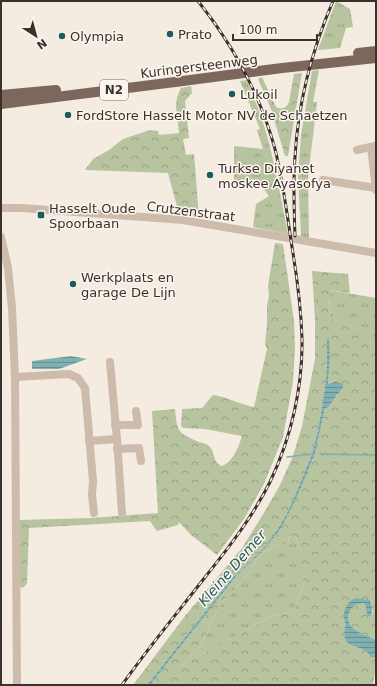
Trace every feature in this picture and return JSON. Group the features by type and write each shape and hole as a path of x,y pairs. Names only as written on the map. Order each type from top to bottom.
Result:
{"main road":[{"name":"Kuringersteenweg","path":"1,95 67,90 376,51"},
{"name":"Kuringersteenweg","path":"1,104 282,68 376,58"}],"street":[{"path":"323,180 376,189 374,146 357,150"},
{"name":"Crutzenstraat","path":"1,208 22,208 183,220 376,253"},
{"path":"1,237 8,268 15,377 17,685"},
{"path":"110,362 122,513"},
{"path":"15,377 69,374 78,378 85,388 93,482 92,495 94,513"},
{"path":"115,425 138,424 136,412"},
{"path":"89,441 117,438"},
{"path":"117,450 139,448 140,461"}],"green space":[{"path":"336,1 350,9 353,27 346,28 340,48 318,50"},
{"path":"319,70 313,102 317,102 308,178 309,238 301,236 298,176 301,135 312,71"},
{"path":"302,73 288,156 285,156 271,109 258,79 262,77 276,107 282,108 287,106 289,102 294,74"},
{"path":"247,80 269,142 288,234 253,227 256,204 269,196 262,187 234,184 234,146 263,149 257,130 260,129 240,81"},
{"path":"191,86 192,93 185,101 189,138 183,139 186,155 194,154 199,217 179,214 168,173 85,170 93,159 109,150 123,139 150,130 158,131 159,135 179,133 176,106 177,97 181,88"},
{"path":"275,243 283,244 294,321 295,346 293,382 283,437 264,484 244,519 217,555 191,535 179,522 178,525 157,531 150,521 29,528 27,583 22,588 19,586 19,520 91,518 158,513 152,411 175,409 178,427 183,434 209,446 216,462 221,466 225,465 232,458 242,436 205,429 183,428 181,426 182,409 202,408 213,395 254,407 267,349 265,344 269,296 268,286"},
{"path":"312,271 348,274 350,293 329,290 330,318 373,334 370,344 376,344 376,640 356,630 349,622 348,618 350,610 356,605 365,604 366,613 372,614 373,611 371,601 356,598 344,618 345,639 351,645 365,650 370,657 376,657 376,673 373,685 150,685 238,574 261,553 280,530 315,454 325,408 338,395 333,381 328,384 330,356 327,340 326,380 318,430 312,454 286,515 267,544 233,577 147,685 133,685 185,616 242,548 279,487 293,456 302,426 315,359 315,320","holes":["289,536 296,538 302,553 302,577 304,586 293,611 272,616 181,666 202,644 220,605 249,573 261,554 275,546 288,543"]},
{"path":"329,290 376,298 376,344 370,344 372,334 330,318"},
{"path":"289,536 296,538 302,553 302,577 304,586 293,611 272,616 180,667 202,644 220,605 249,573 261,554 275,546 288,543"}],"water":[{"path":"328,338 330,357 328,384 336,382 343,384 343,387 329,406 325,408 315,454 295,501 280,530 261,553 238,574 150,685 147,685 233,577 267,544 286,515 312,454 318,430 326,380"},
{"path":"71,356 87,359 59,369 32,369 32,361"},
{"path":"356,598 370,600 372,613 368,616 365,604 356,605 350,610 348,618 349,622 356,630 376,640 376,657 370,657 368,653 351,645 345,639 344,612 348,603"}],"waterway":[{"path":"287,457 313,454"},
{"name":"Kleine Demer","path":"320,454 376,455"}],"railway":[{"path":"122,685 249,519 270,482 284,448 290,430 298,393 302,356 301,315 285,198 275,149 262,109 244,71 223,35 198,1"},
{"path":"295,236 294,177 299,117 307,77 325,20 333,1"}],"place":[{"name":"Prato","path":"170,34"},
{"name":"Olympia","path":"62,36"},
{"name":"Lukoil","path":"232,94"},
{"name":"FordStore Hasselt Motor NV de Schaetzen","path":"68,115"},
{"name":"Turkse Diyanet moskee Ayasofya","path":"210,175"},
{"name":"Hasselt Oude Spoorbaan","path":"41,215"},
{"name":"Werkplaats en garage De Lijn","path":"73,284"}]}
